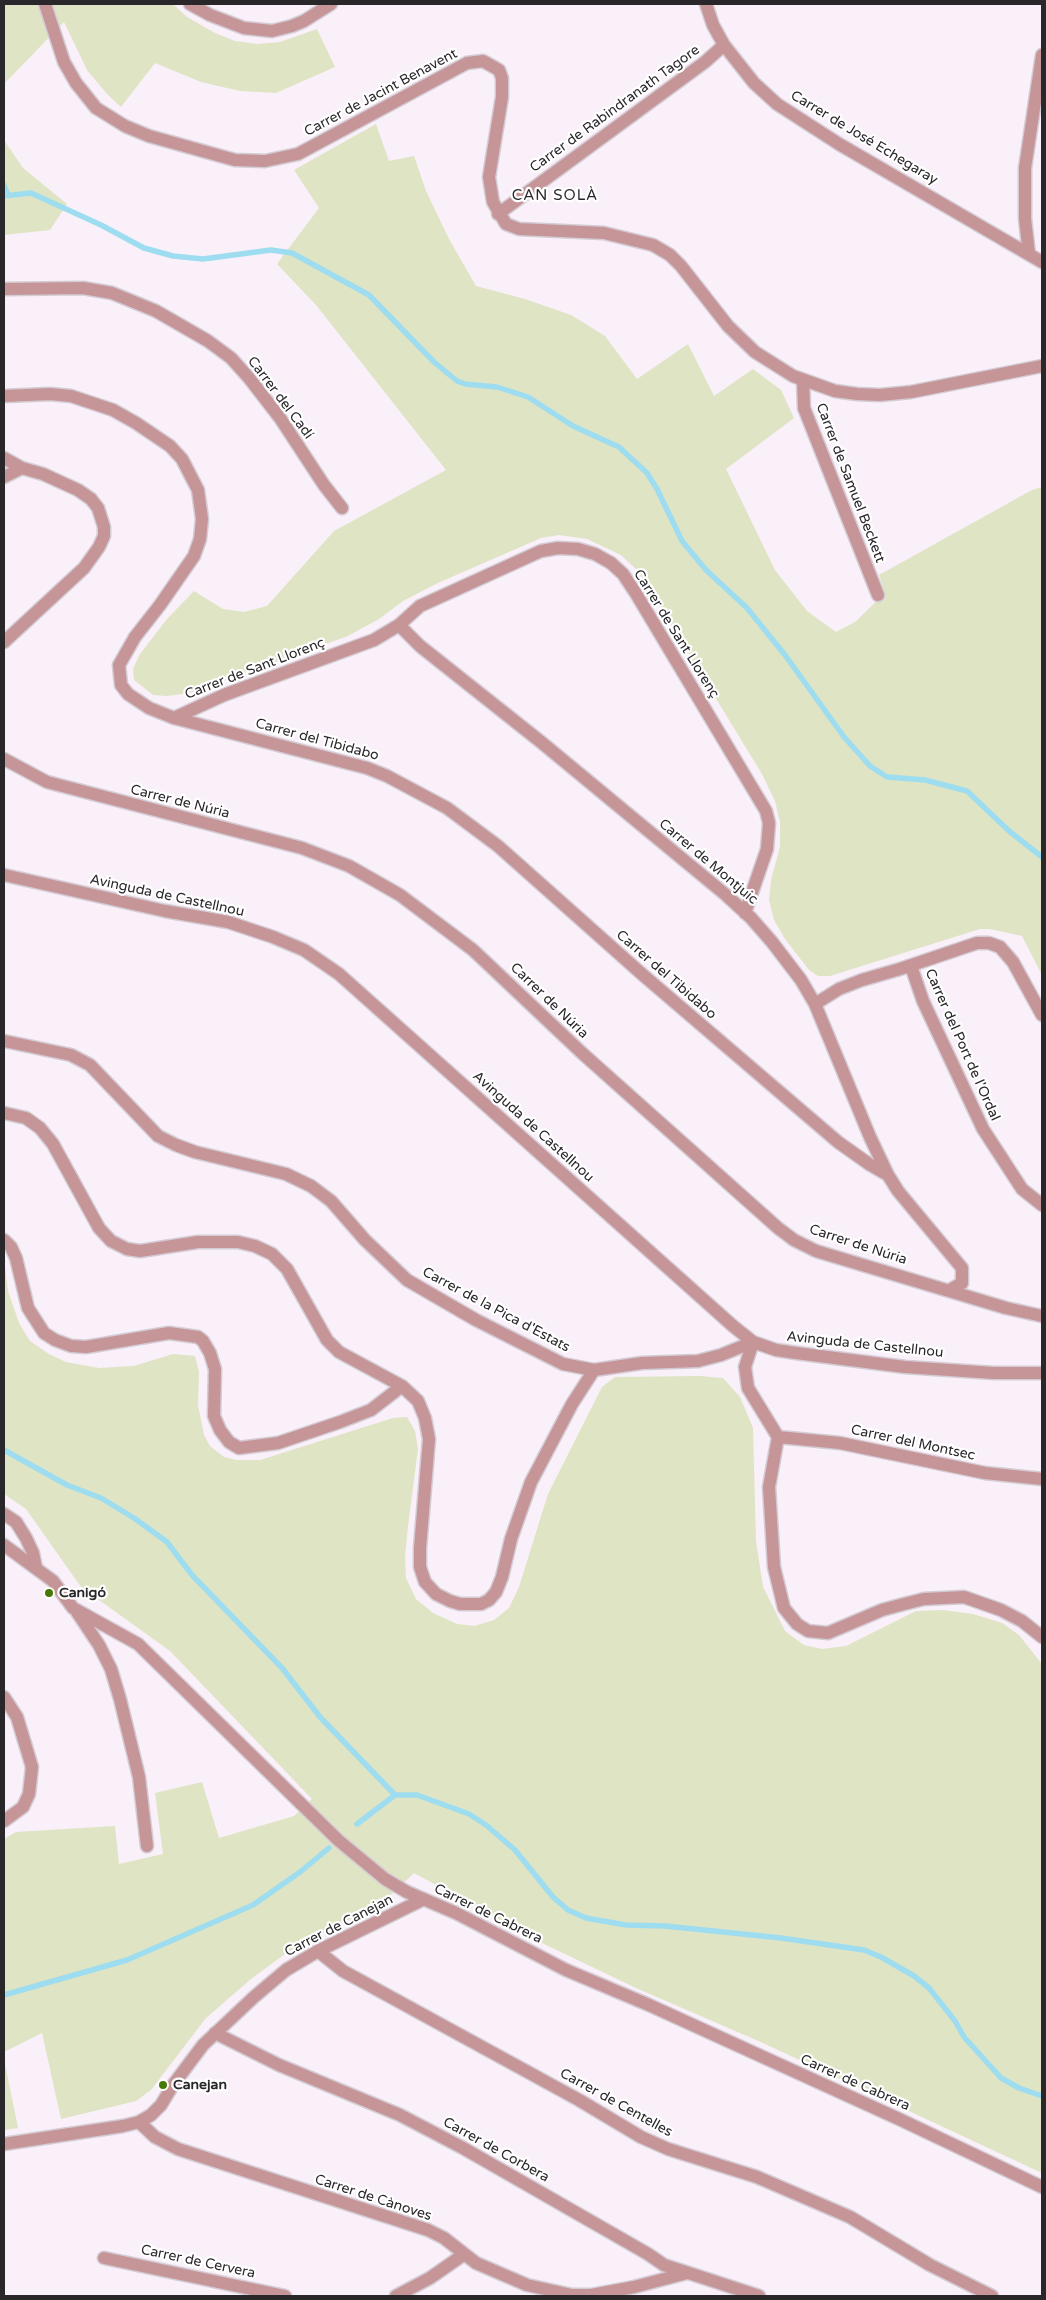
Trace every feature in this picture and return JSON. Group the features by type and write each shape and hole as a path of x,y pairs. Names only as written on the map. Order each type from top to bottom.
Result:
{"street":[{"name":"Carrer de Jacint Benavent","path":"45,4 64,62 76,83 96,108 126,126 149,136 235,160 265,161 298,154 467,63 483,61 491,64 499,70 503,87 489,177 490,191 498,214"},
{"path":"190,4 210,15 244,28 272,31 304,21 331,4"},
{"name":"Carrer de José Echegaray","path":"706,4 713,25 724,45 754,83 798,119 1042,262"},
{"name":"Carrer de Rabindranath Tagore","path":"498,214 705,62 724,45"},
{"path":"1029,254 1025,219 1026,168 1042,55"},
{"path":"498,214 506,224 518,229 604,233 654,245 670,255 681,266 742,341 776,368 835,391 880,395 911,392 1042,366"},
{"name":"Carrer del Cadí","path":"4,289 83,288 112,293 156,311 208,341 231,358 249,378 280,418 324,485 342,508"},
{"name":"Carrer de Samuel Beckett","path":"803,380 804,408 878,596"},
{"name":"Carrer del Tibidabo","path":"4,396 50,394 71,396 113,410 170,446 191,473 201,502 200,539 183,572 135,637 119,665 122,686 128,694 149,708 174,718 367,768 387,776 447,808 498,846 643,975 838,1142 888,1175"},
{"path":"4,458 22,468 43,474 78,490 91,499 103,518 104,536 99,547 84,568 4,642"},
{"path":"4,477 22,468"},
{"name":"Carrer de Sant Llorenç","path":"174,718 275,676 374,640 399,625 426,603 541,552 558,548 578,549 595,554 611,563 635,592 766,811 769,822 767,849 745,913"},
{"name":"Carrer de Montjuic","path":"399,625 420,646 541,742 745,913 800,980 815,1004 870,1137 888,1175 898,1191 962,1268 962,1283 950,1290"},
{"name":"Carrer de Núria","path":"4,760 46,782 329,857 376,881 441,924 473,950 618,1086 778,1228 794,1240 816,1251 1006,1308 1042,1316"},
{"name":"Avinguda de Castellnou","path":"4,875 165,911 228,922 304,950 339,974 732,1326 753,1342 776,1350 905,1367 994,1373 1042,1373"},
{"path":"815,1004 838,989 911,966 977,942 989,943 1000,947 1013,962 1042,1015"},
{"name":"Carrer del Port de l'Ordal","path":"911,966 923,1001 983,1129 1022,1189 1042,1205"},
{"name":"Carrer de la Pica d'Estats","path":"4,1041 71,1055 90,1065 158,1136 176,1146 286,1174 312,1186 331,1201 365,1240 407,1280 529,1348 563,1364 594,1370 642,1363 698,1361 721,1355 753,1342"},
{"path":"4,1113 26,1118 40,1128 63,1161 81,1199 99,1228 110,1241 127,1249 140,1250 198,1242 238,1242 254,1246 272,1254 287,1269 326,1340 339,1352 402,1386 418,1401 425,1418 429,1439 420,1567 425,1582 436,1594 450,1601 460,1604 481,1604 490,1600 502,1578 511,1538 531,1482 572,1404 594,1370"},
{"path":"4,1240 12,1247 16,1258 28,1308 44,1333 55,1340 71,1346 86,1347 170,1334 184,1334 203,1341 210,1353 214,1369 214,1416 229,1442 239,1448 278,1444 340,1422 370,1410 402,1386"},
{"path":"753,1342 745,1367 748,1388 778,1437 769,1487 771,1544 774,1567 784,1608 796,1624 808,1631 828,1633 882,1610 904,1604 924,1599 964,1598 1001,1610 1022,1621 1042,1637"},
{"name":"Carrer del Montsec","path":"778,1437 840,1443 984,1472 1042,1479"},
{"path":"4,1514 16,1522 26,1538 33,1553 36,1568"},
{"name":"Carrer de Cabrera","path":"4,1545 52,1581 73,1608 138,1644 338,1840 385,1879 424,1900 456,1913 566,1970 649,2005 1042,2187"},
{"path":"73,1608 99,1645 111,1669 139,1777 147,1846"},
{"path":"4,1697 17,1717 32,1767 29,1794 23,1807 4,1822"},
{"name":"Carrer de Canejan","path":"4,2144 56,2138 138,2122 151,2115 161,2105 173,2085 215,2033 254,1996 286,1970 318,1951 424,1900"},
{"name":"Carrer de Centelles","path":"318,1951 342,1970 570,2095 642,2137 668,2149 757,2177 850,2217 927,2264 992,2296"},
{"name":"Carrer de Corbera","path":"215,2033 279,2065 408,2119 527,2183 664,2265 759,2296"},
{"name":"Carrer de Cànoves","path":"138,2122 155,2137 178,2149 428,2230 444,2238 463,2255 493,2272 527,2285 572,2295 591,2295 634,2287 687,2273"},
{"path":"396,2296 430,2278 463,2255"},
{"name":"Carrer de Cervera","path":"104,2258 285,2296"}],"green space":[{"path":"4,4 173,4 187,17 215,33 235,41 257,44 280,42 317,29 335,67 276,93 240,91 201,82 155,63 121,107 107,94 87,70 64,22 4,84"},
{"path":"376,124 389,161 414,156 426,191 449,239 476,286 525,299 571,315 605,336 637,379 688,344 714,396 753,369 781,390 794,418 726,469 775,570 807,611 836,632 855,622 885,593 879,575 1032,490 1042,487 1042,975 1022,936 990,929 980,929 830,976 818,976 809,970 785,939 774,920 769,900 771,880 780,847 780,822 775,801 762,774 638,571 621,555 587,539 559,535 541,538 438,583 403,601 379,619 348,636 189,693 167,696 153,695 134,680 133,669 140,654 167,619 194,591 223,609 244,612 267,606 334,531 446,470 316,305 277,264 319,208 294,170"},
{"path":"4,140 23,168 67,204 50,230 4,235"},
{"path":"4,1259 8,1291 19,1323 30,1341 49,1354 66,1362 99,1368 134,1366 173,1354 195,1356 199,1372 198,1405 204,1435 210,1446 224,1457 237,1460 260,1460 393,1418 407,1417 415,1431 418,1449 405,1556 406,1578 416,1599 433,1613 457,1624 474,1626 494,1620 509,1608 519,1587 548,1494 602,1387 615,1377 700,1376 723,1378 740,1397 753,1428 756,1541 763,1587 785,1631 804,1645 822,1649 846,1646 916,1611 943,1610 973,1614 1002,1623 1019,1635 1042,1664 1042,2173 763,2043 636,1988 544,1944 414,1873 383,1902 289,1951 251,1979 206,2018 151,2090 136,2101 61,2119 42,2033 4,2052 4,1839 16,1832 115,1826 119,1864 163,1854 155,1793 202,1782 219,1838 294,1816 312,1799 170,1651 81,1587 26,1509 4,1494"},
{"path":"4,2059 18,2128 4,2130"}],"waterway":[{"path":"4,185 8,195"},
{"path":"4,196 31,193 101,225 144,248 173,256 203,259 271,250 292,253 369,295 434,362 457,381 465,384 497,387 528,397 573,426 619,447 647,473 657,489 682,541 706,570 747,608 785,655 844,737 870,766 887,777 925,780 967,791 1009,831 1042,857"},
{"path":"4,1450 67,1485 101,1498 134,1518 167,1542 192,1575 282,1668 320,1717 395,1795"},
{"path":"357,1824 395,1795 417,1795 469,1814 486,1825 515,1850 553,1897 568,1910 586,1918 626,1925 665,1926 781,1938 864,1950 881,1957 914,1976 929,1988 955,2021 964,2037 1001,2078 1019,2088 1042,2096"},
{"path":"4,1995 127,1960 253,1905 300,1872 329,1848"}],"place":[{"name":"Canigó","path":"49,1593"},
{"name":"Canejan","path":"163,2085"}],"district":[{"name":"CAN SOLÀ","path":"555,196"}]}
